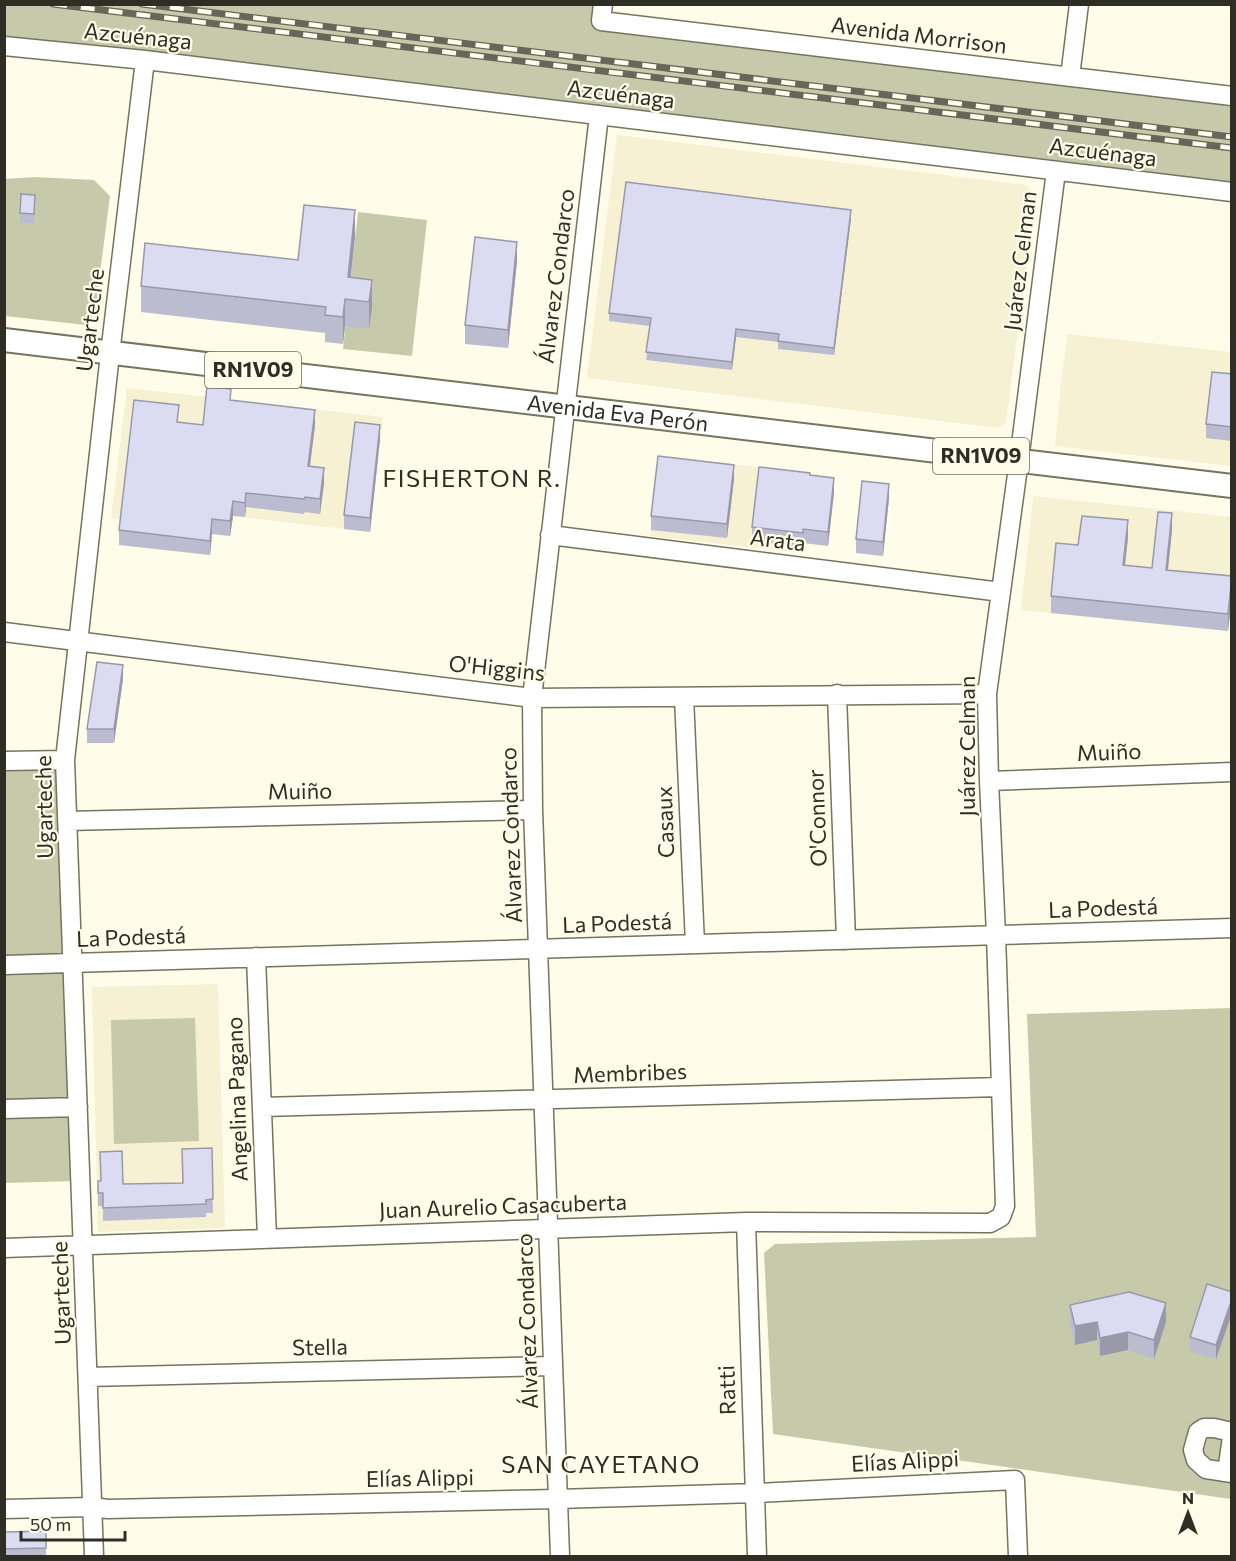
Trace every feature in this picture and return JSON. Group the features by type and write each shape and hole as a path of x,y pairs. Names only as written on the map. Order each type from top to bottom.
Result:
{"main road":[{"name":"Avenida Eva Perón","path":"4,340 1232,486"}],"street":[{"path":"1071,77 1079,4"},
{"name":"Avenida Morrison","path":"602,13 1071,77 1232,96"},
{"name":"Azcuénaga","path":"4,46 146,60 1232,192"},
{"name":"Ugarteche","path":"94,1557 65,760 110,354 146,60"},
{"name":"Álvarez Condarco","path":"560,1557 533,810 532,698 599,115"},
{"name":"Juárez Celman","path":"1001,1218 1005,1206 987,693 1056,171"},
{"name":"Arata","path":"550,535 1001,592"},
{"name":"O'Higgins","path":"4,632 532,698 987,693"},
{"name":"O'Connor","path":"837,694 846,940"},
{"name":"Casaux","path":"684,697 695,944"},
{"path":"4,761 65,760"},
{"name":"Muiño","path":"989,781 1232,772"},
{"name":"Muiño","path":"67,821 533,810"},
{"name":"La Podestá","path":"4,965 1232,928"},
{"name":"Angelina Pagano","path":"256,957 267,1238"},
{"name":"Membribes","path":"261,1107 1000,1087"},
{"path":"4,1109 78,1107"},
{"name":"Juan Aurelio Casacuberta","path":"4,1248 746,1222 990,1223 1001,1218"},
{"name":"Ratti","path":"746,1222 757,1557"},
{"name":"Stella","path":"88,1377 553,1366"},
{"path":"1232,1432 1214,1428 1204,1428 1198,1432 1194,1449 1196,1460 1206,1469 1229,1473 1232,1437"},
{"name":"Elías Alippi","path":"4,1509 92,1507 108,1509 558,1499 755,1493 1016,1480 1018,1557"}],"shaded area":[{"path":"617,135 1026,185 1035,198 1006,423 999,428 587,378"},
{"path":"1068,334 1231,352 1231,466 1055,446"},
{"path":"127,388 383,417 370,532 233,516 230,536 212,534 210,555 119,545 122,520 111,518"},
{"path":"659,456 811,473 802,553 650,536"},
{"path":"1033,496 1231,517 1232,596 1228,631 1021,610"},
{"path":"218,984 225,1228 98,1232 92,987"}],"green space":[{"path":"4,5 603,5 601,21 1231,96 1231,192 5,46"},
{"path":"35,177 94,180 110,196 95,312 86,325 5,316 5,179"},
{"path":"358,212 427,220 412,356 343,349"},
{"path":"41,768 60,774 64,958 5,961 4,769"},
{"path":"54,971 62,973 68,979 71,1093 67,1100 5,1104 5,974"},
{"path":"1231,1008 1231,1499 773,1434 764,1253 775,1244 1036,1237 1027,1014"},
{"path":"195,1018 199,1141 114,1144 111,1020"},
{"path":"4,1116 66,1116 71,1121 75,1181 5,1183"}],"building":[{"path":"626,182 851,210 834,348 778,341 779,334 736,329 732,362 646,352 651,318 609,313"},
{"path":"21,194 35,195 34,214 20,213"},
{"path":"304,205 355,210 348,277 372,280 369,302 345,299 343,317 325,315 326,307 141,286 145,243 298,260"},
{"path":"475,237 517,242 508,330 465,325"},
{"path":"1212,372 1232,374 1232,427 1206,424"},
{"path":"207,386 231,389 230,400 315,410 308,466 324,468 320,499 246,493 245,503 233,501 230,521 212,519 210,541 119,530 134,400 179,405 177,422 203,425"},
{"path":"355,422 380,425 370,518 344,515"},
{"path":"658,456 734,465 727,524 651,516"},
{"path":"759,467 834,478 828,532 803,529 803,533 752,527"},
{"path":"862,481 889,484 883,542 856,539"},
{"path":"1158,512 1172,513 1166,570 1232,576 1228,614 1051,596 1056,543 1078,545 1082,516 1128,520 1123,565 1152,568"},
{"path":"97,662 123,665 114,729 87,729"},
{"path":"212,1148 213,1199 206,1200 206,1204 103,1208 103,1193 98,1193 98,1181 101,1181 100,1152 122,1151 123,1184 183,1183 182,1149"},
{"path":"1207,1284 1232,1292 1232,1299 1216,1345 1190,1337"},
{"path":"1129,1292 1166,1303 1154,1340 1128,1332 1100,1338 1097,1322 1075,1326 1070,1305"},
{"path":"46,1531 46,1548 4,1549 4,1532"}],"railway":[{"path":"53,4 1232,148"},
{"path":"142,4 1232,137"}],"district":[{"name":"FISHERTON R.","path":"472,479"},
{"name":"SAN CAYETANO","path":"601,1465"}]}
